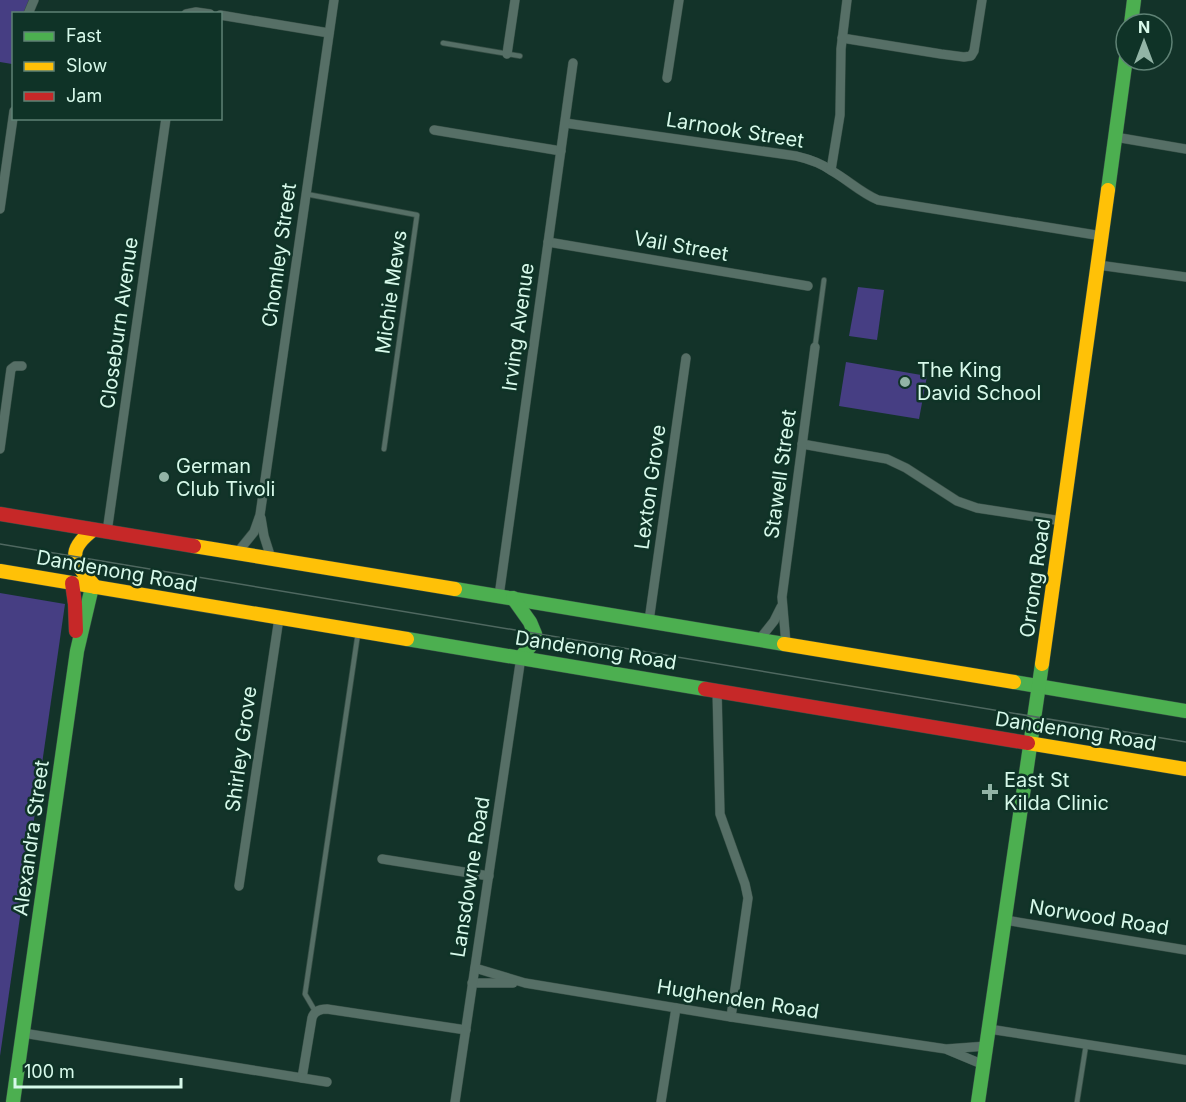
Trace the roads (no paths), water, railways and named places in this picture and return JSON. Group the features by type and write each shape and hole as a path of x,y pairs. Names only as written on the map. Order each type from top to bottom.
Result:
{"main road":[{"name":"Orrong Road","path":"978,1102 1039,687 1124,72"},
{"name":"Dandenong Road","path":"0,514 1186,711"},
{"path":"94,587 75,557 77,545 100,531"},
{"name":"Dandenong Road","path":"0,571 1186,769"},
{"name":"Alexandra Street","path":"72,583 75,596 77,651"},
{"name":"Alexandra Street","path":"13,1102 77,651 94,587"},
{"path":"506,597 530,622 535,634 531,645 521,657"}],"street":[{"name":"Chomley Street","path":"237,553 254,532 260,515 334,0"},
{"path":"507,54 515,0"},
{"path":"667,78 679,0"},
{"path":"831,170 840,115 842,38 847,0"},
{"path":"842,38 956,56 971,56 974,51 982,0"},
{"path":"222,15 329,33"},
{"name":"Irving Avenue","path":"506,597 548,242 573,63"},
{"path":"0,209 13,120"},
{"name":"Closeburn Avenue","path":"100,531 166,120"},
{"name":"Larnook Street","path":"565,123 796,156 831,170 878,200 1102,236"},
{"path":"434,130 561,151"},
{"path":"1115,138 1186,149"},
{"name":"Vail Street","path":"548,242 808,286"},
{"path":"1098,265 1186,277"},
{"name":"Stawell Street","path":"786,644 782,605 815,347"},
{"name":"Lexton Grove","path":"649,621 686,358"},
{"path":"0,449 11,369 22,366"},
{"path":"802,444 887,459 906,468 957,501 977,508 1062,521"},
{"name":"Chomley Street","path":"260,515 271,558"},
{"name":"Stawell Street","path":"759,640 774,621 782,605"},
{"name":"Shirley Grove","path":"239,886 279,618"},
{"name":"Lansdowne Road","path":"455,1102 521,657"},
{"path":"717,690 720,814 748,898 731,1017"},
{"path":"382,859 489,876"},
{"name":"Norwood Road","path":"1005,920 1186,950"},
{"name":"Hughenden Road","path":"475,968 525,983 731,1017 946,1049 987,1046"},
{"name":"Hughenden Road","path":"472,983 525,983"},
{"path":"661,1102 676,1008"},
{"path":"302,1078 312,1018 316,1012 323,1009 466,1030"},
{"path":"989,1029 1186,1060"},
{"path":"23,1033 327,1082"},
{"name":"Hughenden Road","path":"946,1049 984,1065"}],"lane":[{"path":"443,43 520,56"},
{"name":"Michie Mews","path":"306,194 417,215 384,449"},
{"path":"815,347 824,280"},
{"path":"316,1012 305,994 359,631"},
{"path":"1077,1102 1086,1044"}],"tram line":[{"path":"0,544 1186,742"}],"place":[{"name":"The King David School","path":"905,382"},
{"name":"German Club Tivoli","path":"164,477"},
{"name":"East St Kilda Clinic","path":"990,792"}]}
